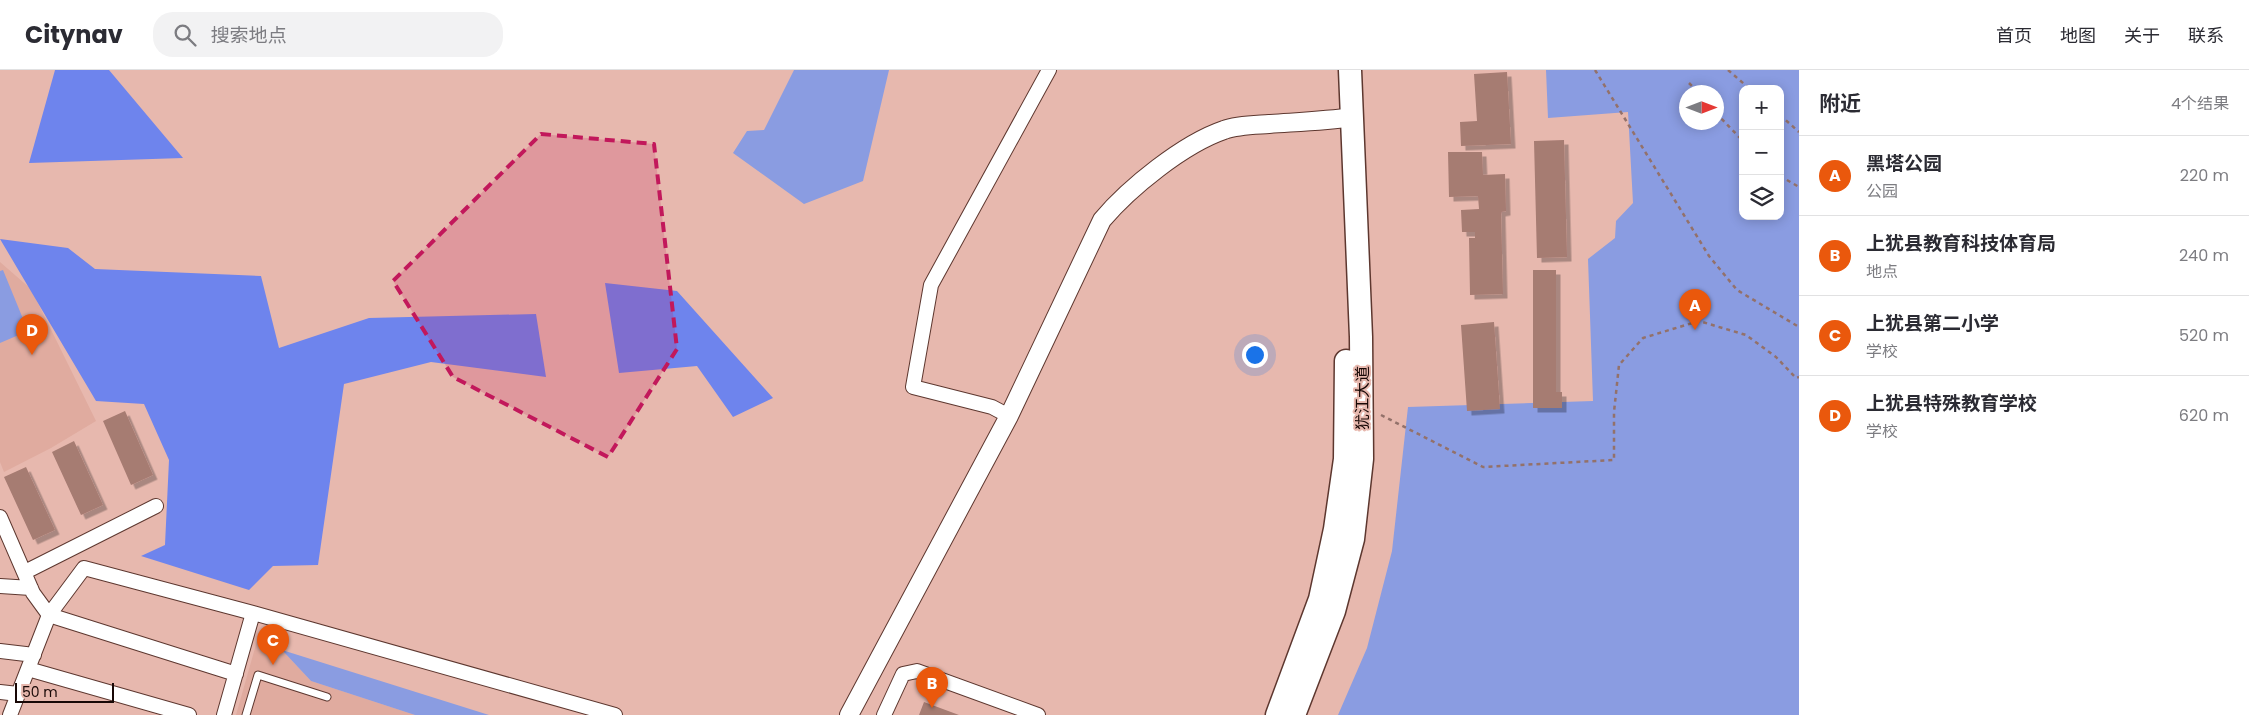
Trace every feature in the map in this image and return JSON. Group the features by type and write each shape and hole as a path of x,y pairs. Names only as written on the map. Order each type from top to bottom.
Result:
{"main road":[{"name":"犹江大道","path":"1294,715 1334,611 1353,539 1362,459 1362,337 1346,118 1337,70"},
{"name":"犹江大道","path":"1277,715 1320,599 1335,529 1345,459 1346,118 1350,70"}],"street":[{"path":"1009,416 992,407 913,387 931,285 1049,70"},
{"path":"849,715 1009,416 1102,220 1118,201 1156,171 1197,142 1225,129 1346,118"},
{"path":"25,572 156,506"},
{"path":"0,517 6,543 25,572 31,588 50,615 236,674"},
{"path":"13,714 18,694 50,615 84,568 253,613 615,715"},
{"path":"0,586 31,588"},
{"path":"224,715 253,613"},
{"path":"0,651 34,655"},
{"path":"28,669 189,715"},
{"path":"884,715 903,674 917,671 1038,715"},
{"path":"0,692 18,694"}],"lane":[{"path":"246,715 258,675 327,697"}],"path":[{"path":"1595,70 1709,256 1737,290 1799,327"},
{"path":"1728,70 1745,85"},
{"path":"1784,119 1799,132"},
{"path":"1724,121 1739,137"},
{"path":"1784,178 1799,187"},
{"path":"1381,415 1482,467 1614,460 1614,412 1618,365 1642,338 1699,321 1746,335 1776,357 1796,378 1799,376"}],"highlighted area":[{"path":"541,134 654,144 677,349 608,457 453,377 393,281"}],"shaded area":[{"path":"55,70 109,70 183,158 29,163"},
{"path":"794,70 889,70 863,181 804,204 733,153 747,131 764,130"},
{"path":"1546,70 1799,70 1799,715 1338,715 1367,648 1392,551 1408,407 1593,401 1588,259 1615,238 1616,221 1633,203 1628,112 1548,118"},
{"path":"0,239 68,248 95,269 261,276 279,348 369,318 536,314 546,377 431,362 344,384 318,565 273,566 249,590 141,556 165,545 169,460 144,404 96,401"},
{"path":"0,262 31,289 96,421 51,448 4,472 0,462"},
{"path":"3,270 28,331 0,343 0,271"},
{"path":"605,283 677,291 773,398 733,417 697,366 619,373"},
{"path":"257,641 282,650 311,681 415,715 236,715"},
{"path":"282,650 489,715 415,715 311,681"}],"building":[{"path":"1507,72 1511,144 1461,146 1460,122 1477,121 1474,74"},
{"path":"1564,140 1567,257 1537,258 1534,141"},
{"path":"1448,152 1482,152 1483,175 1505,174 1506,211 1501,212 1503,294 1470,295 1469,238 1475,238 1475,232 1462,232 1461,210 1479,209 1478,196 1449,197"},
{"path":"1533,270 1556,270 1556,392 1562,392 1562,408 1533,408"},
{"path":"1494,322 1500,409 1467,411 1461,325"},
{"path":"125,411 153,475 131,485 103,421"},
{"path":"74,441 103,505 81,515 52,452"},
{"path":"26,467 55,530 33,540 4,477"},
{"path":"924,702 959,715 919,715"}],"place":[{"name":"黑塔公园","path":"1695,330"},
{"name":"上犹县特殊教育学校","path":"32,355"},
{"name":"上犹县第二小学","path":"273,665"},
{"name":"上犹县教育科技体育局","path":"932,708"}]}
